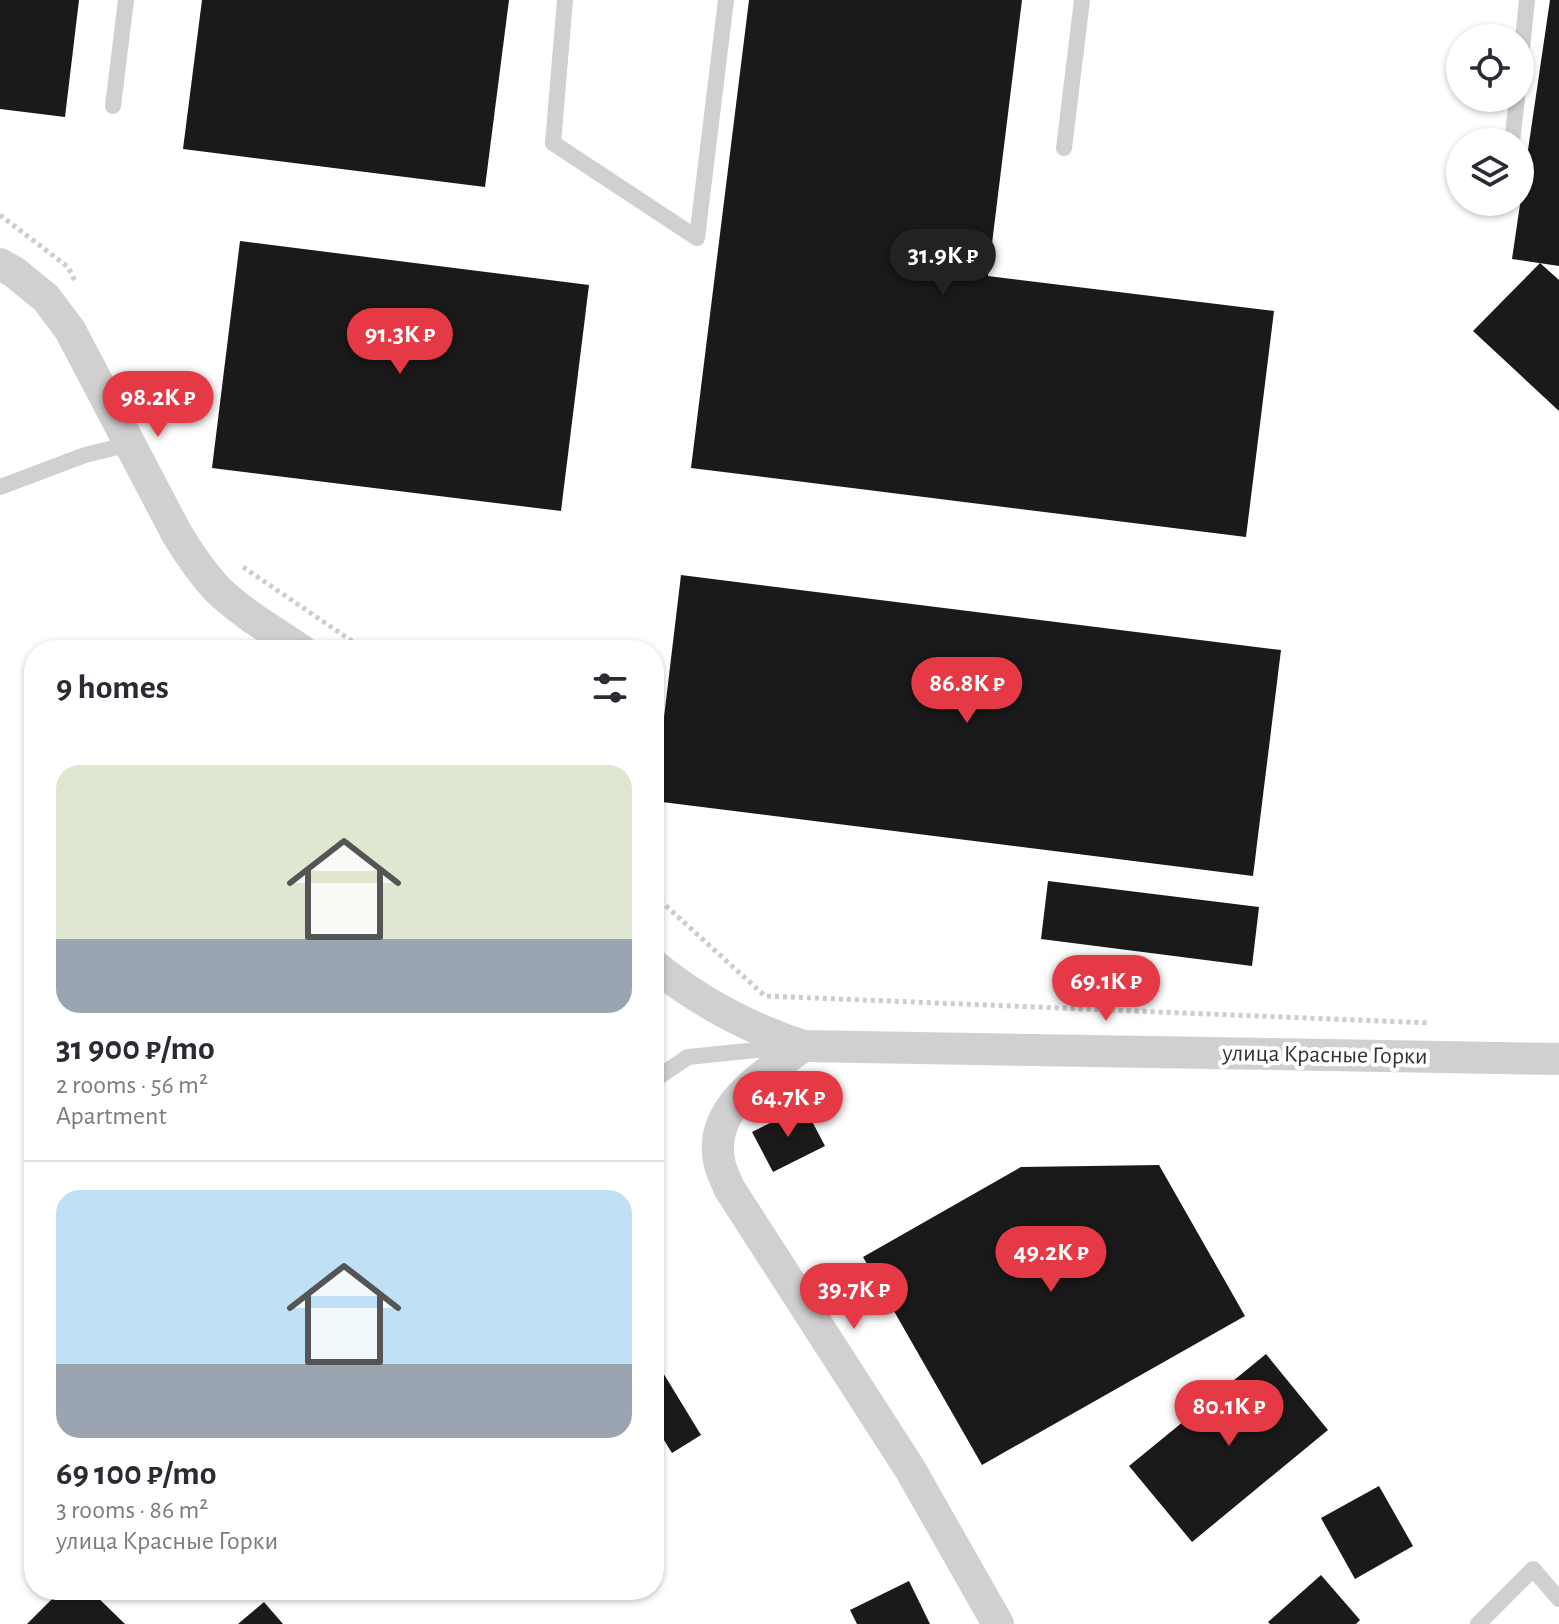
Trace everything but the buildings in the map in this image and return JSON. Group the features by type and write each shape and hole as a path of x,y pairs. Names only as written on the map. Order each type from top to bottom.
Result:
{"street":[{"path":"0,264 31,284 59,313 195,563 218,590 245,613 286,640"},
{"name":"улица Красные Горки","path":"664,972 730,1016 803,1046 1559,1059"},
{"path":"803,1046 737,1099 719,1132 717,1148 720,1165 729,1188 910,1469 998,1624"}],"lane":[{"path":"113,106 126,0"},
{"path":"565,0 553,143 697,238 726,0"},
{"path":"1064,148 1082,0"},
{"path":"1525,24 1527,0"},
{"path":"0,487 85,455 130,444"},
{"path":"664,1073 688,1057 803,1046"},
{"path":"1478,1624 1533,1569 1559,1599"}],"path":[{"path":"0,215 68,267 83,295"},
{"path":"239,564 350,640"},
{"path":"664,904 765,996 1432,1023"}]}
